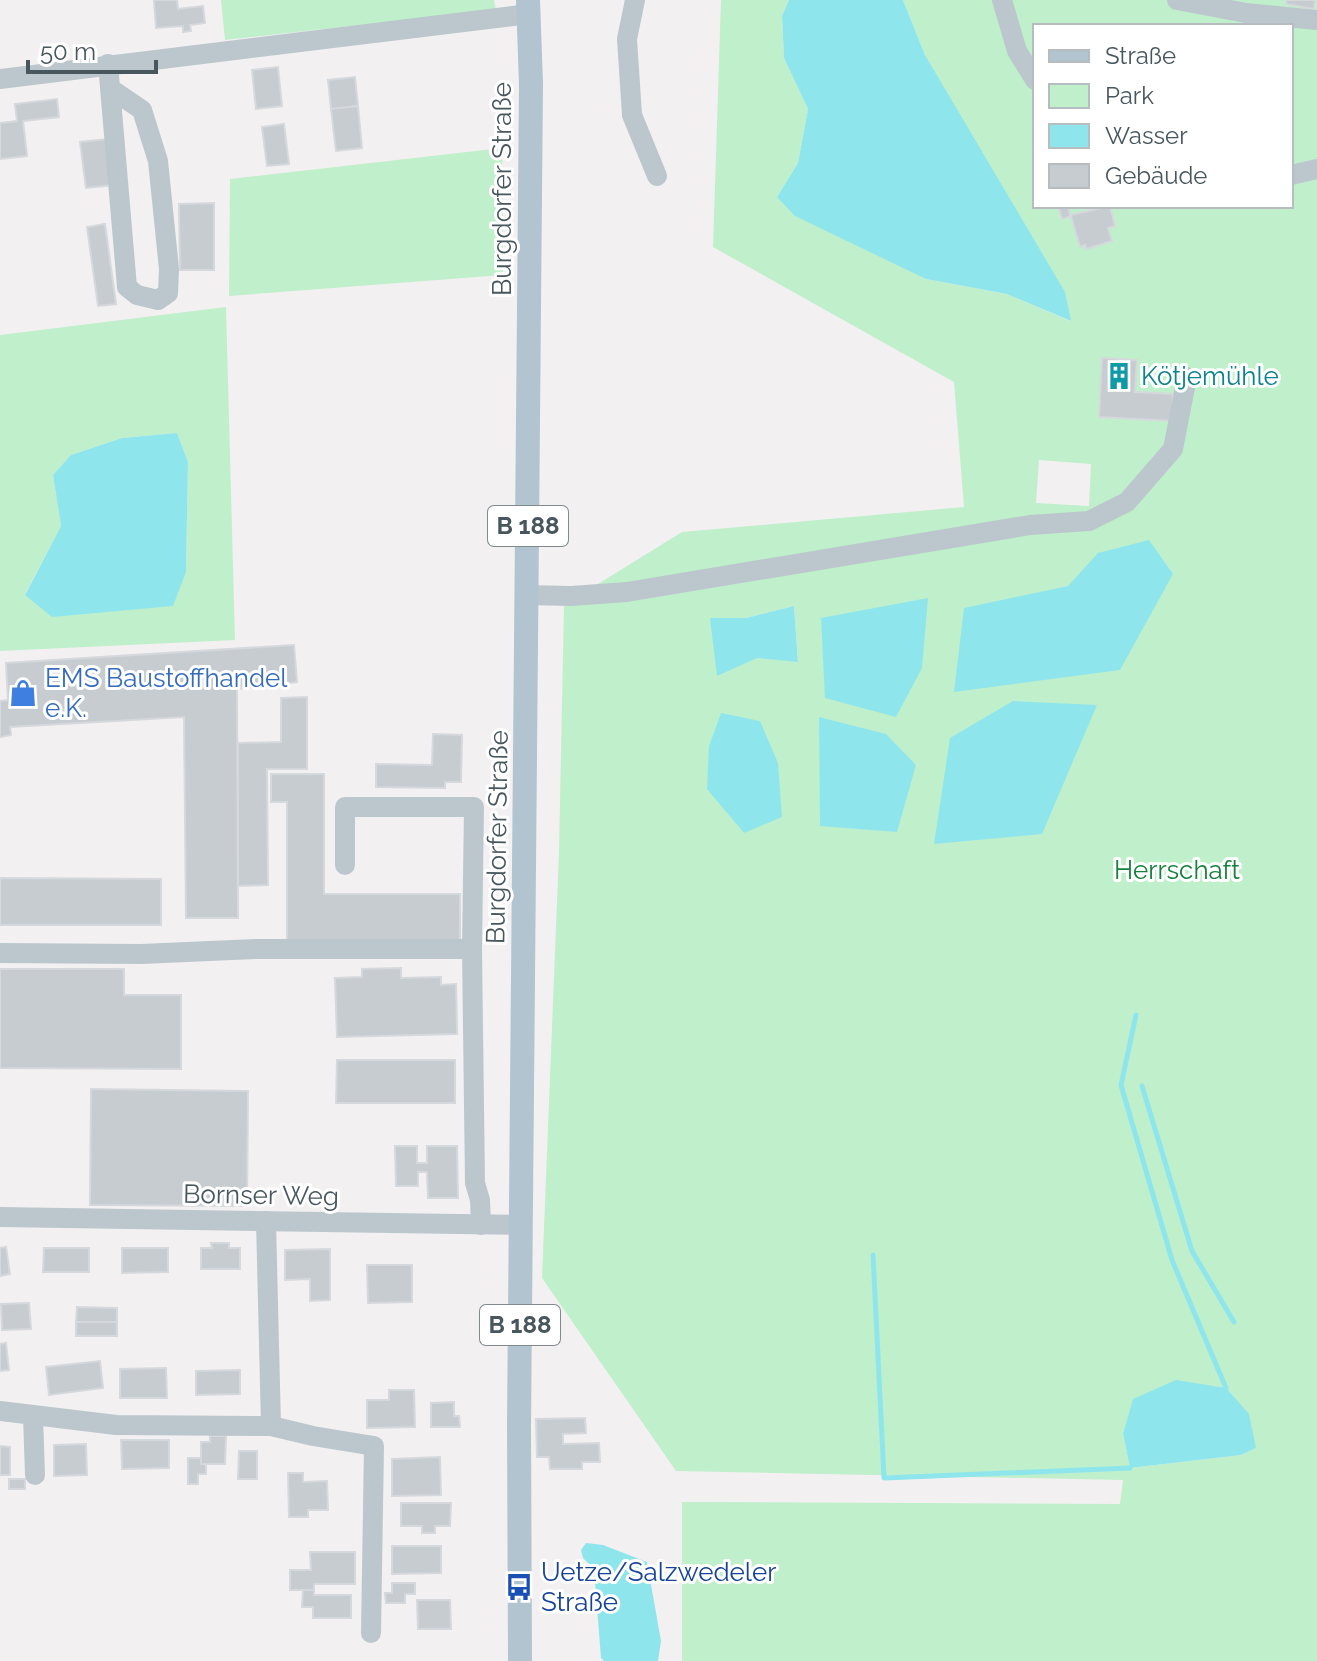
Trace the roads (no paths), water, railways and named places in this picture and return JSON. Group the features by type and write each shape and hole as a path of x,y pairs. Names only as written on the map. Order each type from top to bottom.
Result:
{"main road":[{"name":"Burgdorfer Straße","path":"520,1661 520,1225 531,100 528,7"}],"street":[{"path":"635,0 627,39 632,115 657,176"},
{"path":"1002,0 1017,51 1033,77"},
{"path":"1177,0 1246,13 1317,20"},
{"path":"0,79 528,7"},
{"path":"108,64 127,287 137,295 158,300 168,293 169,269 158,161 142,110 111,89"},
{"path":"1293,175 1317,169"},
{"path":"527,595 627,592 1030,525 1089,521 1127,502 1173,449 1187,377"},
{"path":"345,865 345,807 474,807 475,1183 480,1200 481,1225"},
{"path":"0,953 472,949"},
{"name":"Bornser Weg","path":"0,1217 520,1225"},
{"path":"266,1221 271,1426"},
{"path":"0,1411 116,1425 271,1426 374,1446 371,1633"},
{"path":"33,1416 35,1475"}],"water":[{"path":"789,0 903,0 925,55 1065,292 1071,321 1007,294 926,279 795,216 777,197 798,163 808,109 784,58 782,16"},
{"path":"177,433 188,462 186,572 173,606 52,617 25,595 61,526 53,475 71,455 122,438"},
{"path":"1149,540 1173,574 1120,670 954,692 964,608 1068,586 1098,553"},
{"path":"928,598 922,668 896,717 825,698 821,618"},
{"path":"794,606 798,662 757,658 717,676 710,618 746,618"},
{"path":"1013,701 1097,705 1042,834 934,844 950,738"},
{"path":"721,713 760,721 778,763 782,817 744,833 707,789 709,746"},
{"path":"819,717 886,734 916,765 897,832 820,826"},
{"path":"1176,1380 1226,1388 1249,1414 1256,1448 1241,1455 1130,1468 1123,1434 1133,1399"},
{"path":"586,1543 603,1545 647,1562 661,1641 658,1661 604,1661 601,1658 594,1569 583,1558 581,1550"}],"waterway":[{"path":"1136,1015 1121,1085 1172,1260 1226,1388"},
{"path":"1142,1086 1192,1251 1234,1322"},
{"path":"873,1255 884,1478 1130,1468"}],"place":[{"name":"Kötjemühle","path":"1119,376"},
{"name":"EMS Baustoffhandel e.K.","path":"23,693"},
{"name":"Uetze/Salzwedeler Straße","path":"519,1587"}],"park label":[{"name":"Herrschaft","path":"1177,870"}]}
